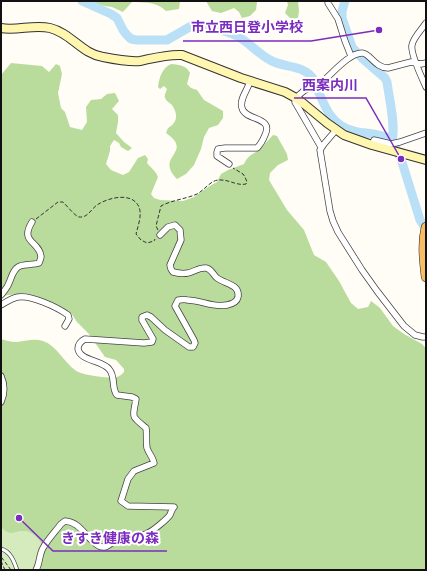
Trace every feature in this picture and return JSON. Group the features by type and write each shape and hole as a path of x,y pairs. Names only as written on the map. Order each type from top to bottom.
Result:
{"highway":[{"path":"425,230 423,245 426,277"}],"main road":[{"path":"1,28 28,27 58,30 90,53 101,57 139,61 157,56 175,54 182,55 296,98 344,135 372,145 394,146 403,154 426,160"}],"street":[{"path":"328,1 338,19 345,41 355,55"},
{"path":"426,23 411,46 426,87"},
{"path":"322,147 295,102 296,98 305,90 320,84 355,55 362,53 384,68 411,62 422,64 426,63"},
{"path":"228,164 218,156 218,150 225,148 257,148 267,131 267,126 264,122 245,114 242,110 241,101 250,81"},
{"path":"336,130 320,150 333,221 338,232 362,270 404,326 416,335 426,337"},
{"path":"394,146 426,133"},
{"path":"1,295 8,287 15,270 18,267 39,263 41,257 28,236 28,229 32,222"},
{"path":"36,570 39,566 39,558 42,548 65,521 71,521 99,546 108,547 114,541 149,533 165,520 174,507 128,506 121,501 128,479 134,471 154,463 146,445 146,428 135,419 133,415 136,400 132,397 117,395 114,392 113,375 110,369 106,365 81,355 78,351 78,346 85,339 144,343 152,342 153,339 142,320 142,317 147,315 189,348 193,347 195,343 194,340 175,306 178,300 187,299 220,307 236,302 238,299 238,292 236,287 215,277 207,268 201,268 188,273 173,272 170,265 181,240 180,230 175,225 168,227 160,235"},
{"path":"1,305 13,298 18,297 25,297 47,303 60,309 68,315 69,319 65,326"},
{"path":"1,376 4,383 4,396 1,402"}],"lane":[{"path":"1,548 6,550 9,554 17,570"}],"path":[{"path":"32,222 58,202 63,202 75,215 80,217 85,216 97,205 113,198 124,197 137,203 141,211 136,234 141,240 147,243 160,235 156,226 161,206 168,202 198,193 214,181 221,180 241,185 248,182 245,177 228,164"},
{"path":"1,558 10,569 6,570 1,561"},
{"path":"2,565 6,563"}],"green space":[{"path":"90,1 180,1 179,9 166,11 154,4 132,2 123,12 112,7 99,5"},
{"path":"206,1 257,2 256,10 250,16 242,18 239,12 234,8 221,13 212,11"},
{"path":"287,1 298,1 298,18 291,19 285,13 288,5"},
{"path":"11,63 42,66 49,72 56,64 60,66 62,74 58,93 61,108 65,112 70,127 82,130 87,122 86,107 91,100 101,99 107,94 115,93 119,101 112,109 118,115 116,133 132,148 128,151 114,140 110,146 106,164 111,170 123,175 129,172 138,158 145,155 148,159 147,163 155,171 158,177 151,194 154,198 160,200 183,201 194,197 217,182 221,174 244,164 250,156 261,148 273,135 277,136 287,154 288,160 278,165 270,173 269,180 287,210 304,230 314,255 326,262 339,281 351,303 358,309 368,307 371,301 380,308 393,326 426,348 426,570 40,570 44,558 44,550 38,539 29,532 21,531 10,533 1,527 1,339 14,342 40,340 48,343 71,367 78,372 95,376 117,377 124,372 124,369 116,360 105,357 89,334 77,322 71,313 39,297 25,293 1,296 1,75"},
{"path":"171,64 180,65 187,68 190,73 187,84 191,88 197,90 204,100 223,111 223,118 218,125 209,128 204,137 201,149 194,165 186,174 177,179 170,168 170,161 177,146 173,139 166,133 168,128 174,123 176,115 172,105 165,98 167,89 164,86 160,89 158,87 159,80 165,68"},
{"path":"1,481 74,570 1,570"}],"waterway":[{"path":"82,1 117,18 123,30 131,39 167,40 193,25 198,25 218,29 232,34 246,41 261,55 270,60 297,68 307,73 312,77 327,110 338,123 345,128 354,131 380,135 392,140 401,159 420,220 426,229"},
{"path":"345,1 342,11 342,18 352,47 385,78 387,82 393,120 392,140"}],"place":[{"name":"市立西日登小学校","path":"379,30"},
{"name":"西案内川","path":"401,159"},
{"name":"きすき健康の森","path":"19,518"}]}
